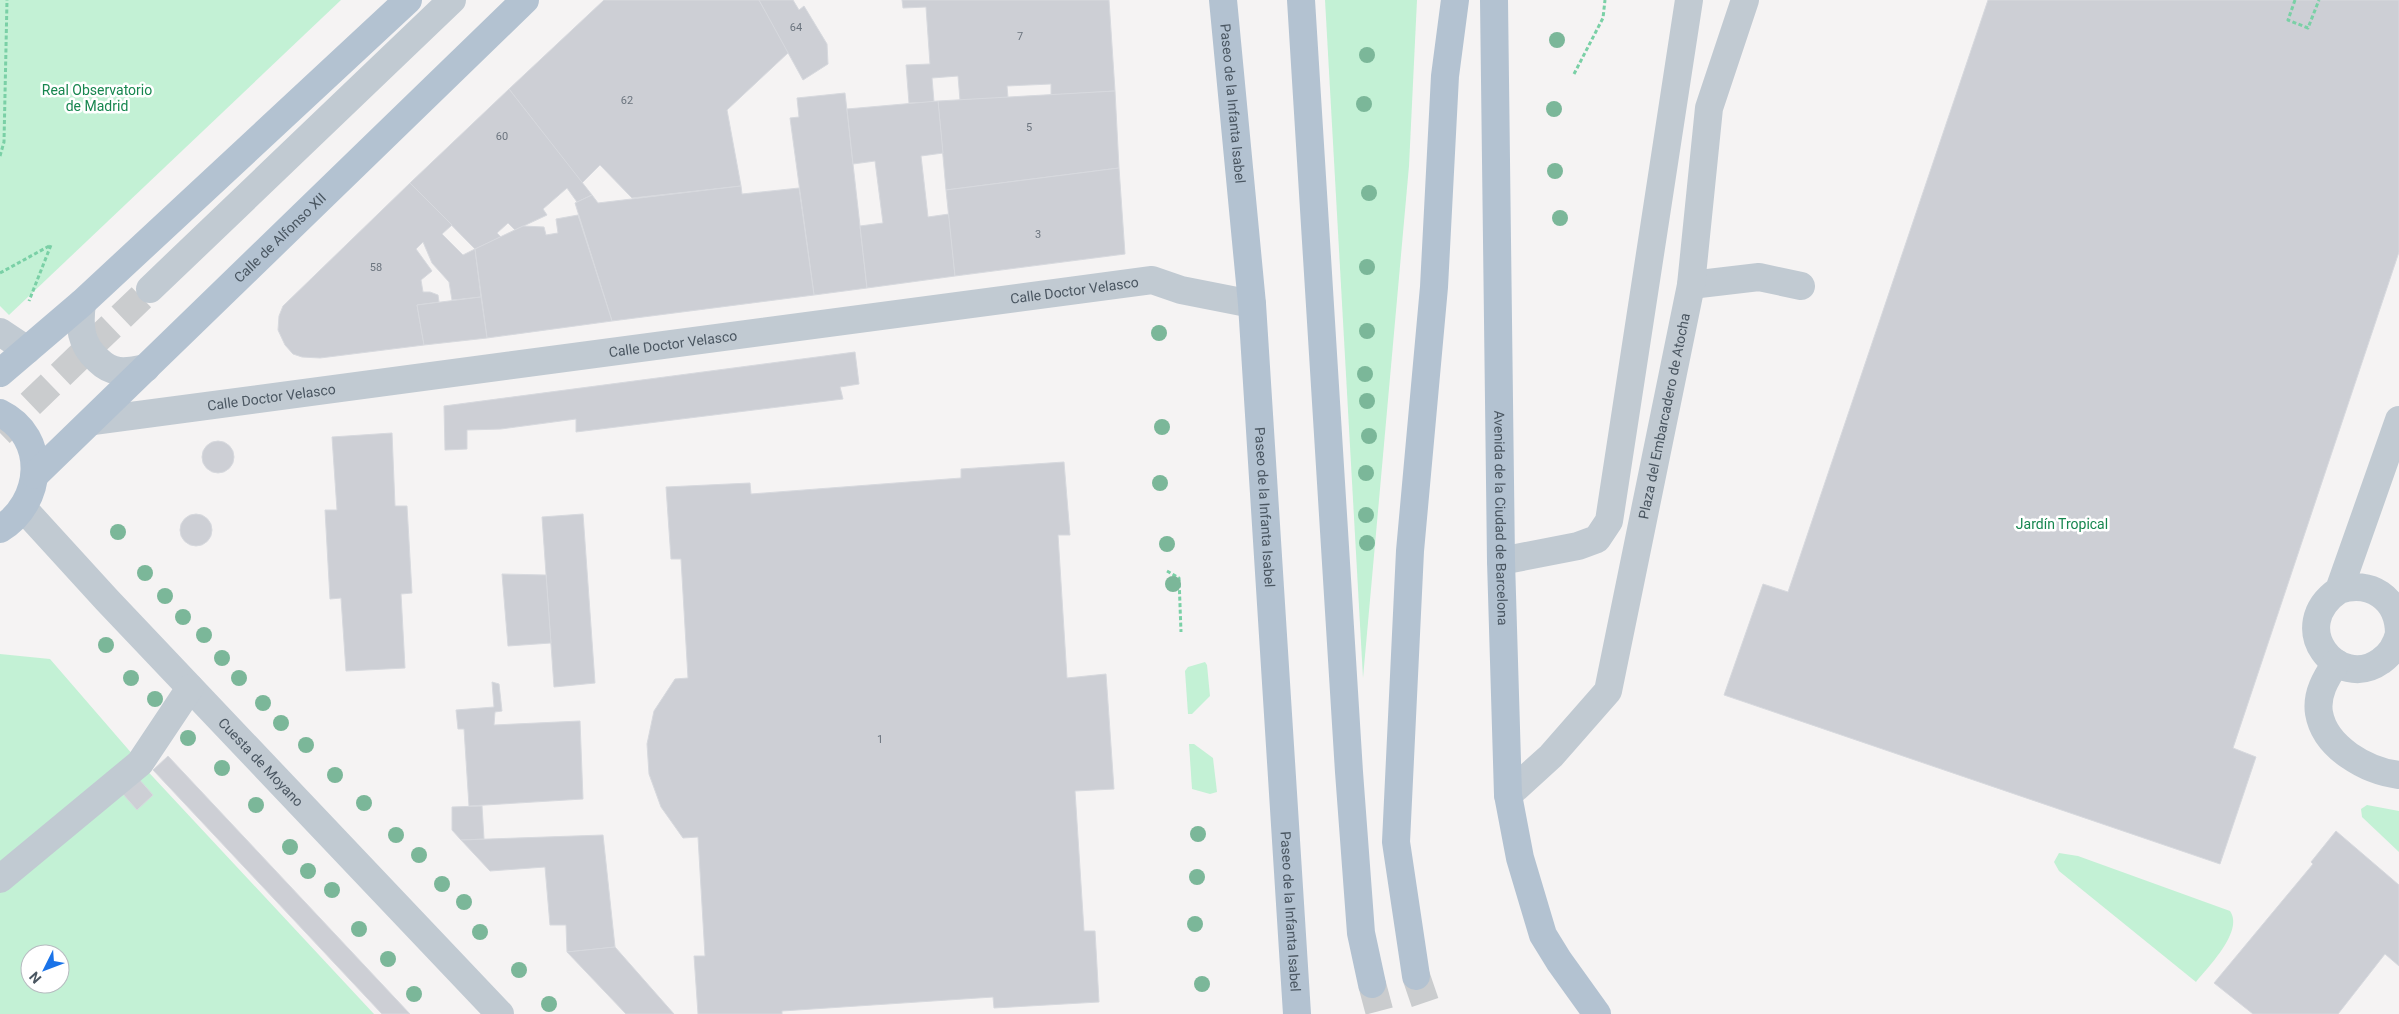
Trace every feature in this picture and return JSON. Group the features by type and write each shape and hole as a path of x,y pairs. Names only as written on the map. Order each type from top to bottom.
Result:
{"main road":[{"path":"0,373 82,302 408,0"},
{"name":"Calle de Alfonso XII","path":"36,475 525,0"},
{"name":"Paseo de la Infanta Isabel","path":"1223,0 1252,304 1297,1014"},
{"path":"1302,0 1350,781 1361,933 1372,984"},
{"path":"1416,976 1396,842 1410,551 1434,287 1445,76 1455,0"},
{"name":"Avenida de la Ciudad de Barcelona","path":"1494,0 1501,561 1508,795 1520,858 1544,935 1559,961 1597,1014"},
{"name":"Calle de Alfonso XII","path":"0,413 15,423 27,439 33,452 36,475 32,490 23,508 0,529"}],"street":[{"path":"150,289 452,0"},
{"path":"1501,561 1578,546 1597,539 1609,521 1689,0"},
{"name":"Plaza del Embarcadero de Atocha","path":"1508,795 1551,756 1608,691 1691,285 1709,108 1745,0"},
{"path":"1691,285 1759,277 1801,286"},
{"name":"Calle Doctor Velasco","path":"93,421 1152,280 1181,290 1252,304"},
{"path":"82,302 80,331 84,343 93,356 104,366 119,372 146,368"},
{"path":"0,332 27,350"},
{"path":"2339,590 2399,420"},
{"name":"Cuesta de Moyano","path":"23,508 190,688 500,1014"},
{"path":"2350,586 2363,586 2396,593 2399,632 2395,645 2387,657 2376,665 2362,669 2348,668 2336,663 2326,654 2319,644 2316,619 2321,606 2339,590 2350,586"},
{"path":"2336,663 2324,682 2320,702 2319,713 2324,725 2335,743 2359,763 2385,774 2399,775"},
{"path":"0,879 140,764 190,688"}],"path":[{"path":"0,156 4,142 6,0"},
{"path":"1574,74 1603,18 1605,0"},
{"path":"2296,0 2288,20 2308,28 2319,0"},
{"path":"0,273 51,245 30,296 28,310"},
{"path":"1167,572 1179,578 1181,632"}],"green space":[{"name":"Real Observatorio de Madrid","path":"0,0 341,0 9,315 0,306"},
{"path":"1325,0 1417,0 1409,166 1363,678"},
{"path":"0,654 50,659 140,763 374,1014 0,1014"},
{"path":"1205,662 1207,665 1210,696 1192,714 1188,714 1185,671 1188,667"},
{"path":"1189,744 1194,744 1213,758 1217,792 1210,794 1192,789"},
{"path":"2367,805 2399,811 2399,852 2362,817 2361,809"},
{"path":"2059,853 2078,856 2230,911 2233,919 2229,938 2216,958 2196,982 2059,871 2054,862"}],"building":[{"path":"604,0 759,0 789,52 727,110 741,186 632,198 600,165 582,183 509,89"},
{"path":"759,0 793,0 799,10 804,6 827,44 828,64 803,80"},
{"path":"902,0 1109,0 1115,91 1051,95 1051,84 1007,86 1008,98 960,100 958,76 932,78 934,102 909,103 906,65 930,64 926,7 903,8"},
{"path":"1988,0 2399,0 2399,252 2233,748 2256,757 2220,864 1724,695 1763,584 1788,592"},
{"path":"509,89 592,195 577,202 567,188 543,209 547,215 515,230 508,223 497,233 501,237 475,249 410,183"},
{"path":"1115,91 1119,168 946,190 938,101"},
{"path":"845,93 867,288 814,295 790,118 799,117 797,98"},
{"path":"938,101 943,153 921,156 928,217 949,214 955,276 867,288 860,226 883,223 875,161 853,164 847,109"},
{"path":"1119,168 1125,254 955,276 946,190"},
{"path":"410,183 452,225 442,234 463,255 475,249 481,297 452,300 449,282 432,263 423,242 416,249 432,271 421,280 423,292 438,295 439,302 417,305 424,345 320,358 302,357 293,354 285,345 278,330 279,316 283,306"},
{"path":"741,186 742,194 799,188 814,295 612,321 575,203 592,195 598,203"},
{"path":"578,215 612,321 487,338 475,249 523,226 544,227 546,235 558,233 556,219"},
{"path":"481,297 487,338 424,345 417,305"},
{"path":"855,352 859,384 840,387 843,399 576,432 576,419 501,429 467,430 467,449 445,450 444,406"},
{"path":"392,433 395,506 407,506 412,593 401,594 405,668 346,671 341,598 330,599 325,510 337,510 332,437"},
{"path":"218,441 224,442 229,446 233,451 233,463 229,468 224,472 218,473 212,472 207,468 203,463 202,457 203,451 207,446 212,442"},
{"path":"1064,462 1070,535 1058,535 1067,678 1106,674 1114,789 1075,791 1084,931 1095,931 1099,1002 994,1008 993,997 782,1011 782,1014 698,1014 694,956 705,956 698,837 683,838 661,807 649,774 647,744 654,711 675,679 688,678 681,559 671,559 666,487 750,483 751,494 961,478 961,469"},
{"path":"196,514 202,515 207,519 211,524 211,536 207,541 202,545 196,546 190,545 185,541 181,536 180,530 181,524 185,519 190,515"},
{"path":"583,514 595,683 554,687 542,517"},
{"path":"502,574 546,575 551,643 508,646"},
{"path":"492,682 499,684 502,711 495,712 494,725 580,721 583,799 469,806 464,729 458,729 456,710 494,707"},
{"path":"168,756 410,1014 382,1014 153,770"},
{"path":"138,778 153,795 137,810 122,793"},
{"path":"482,806 484,839 461,840 452,830 452,807"},
{"path":"2336,831 2399,885 2399,966 2385,954 2338,1014 2253,1014 2214,983 2313,864 2311,862"},
{"path":"603,835 615,947 567,952 566,925 550,925 545,867 490,871 461,840"},
{"path":"615,947 674,1014 626,1014 567,952"}],"tunnel":[{"path":"0,433 150,289"},
{"path":"1416,976 1429,1014"},
{"path":"1372,984 1380,1014"}],"park label":[{"name":"Jardín Tropical","path":"2062,524"}]}
